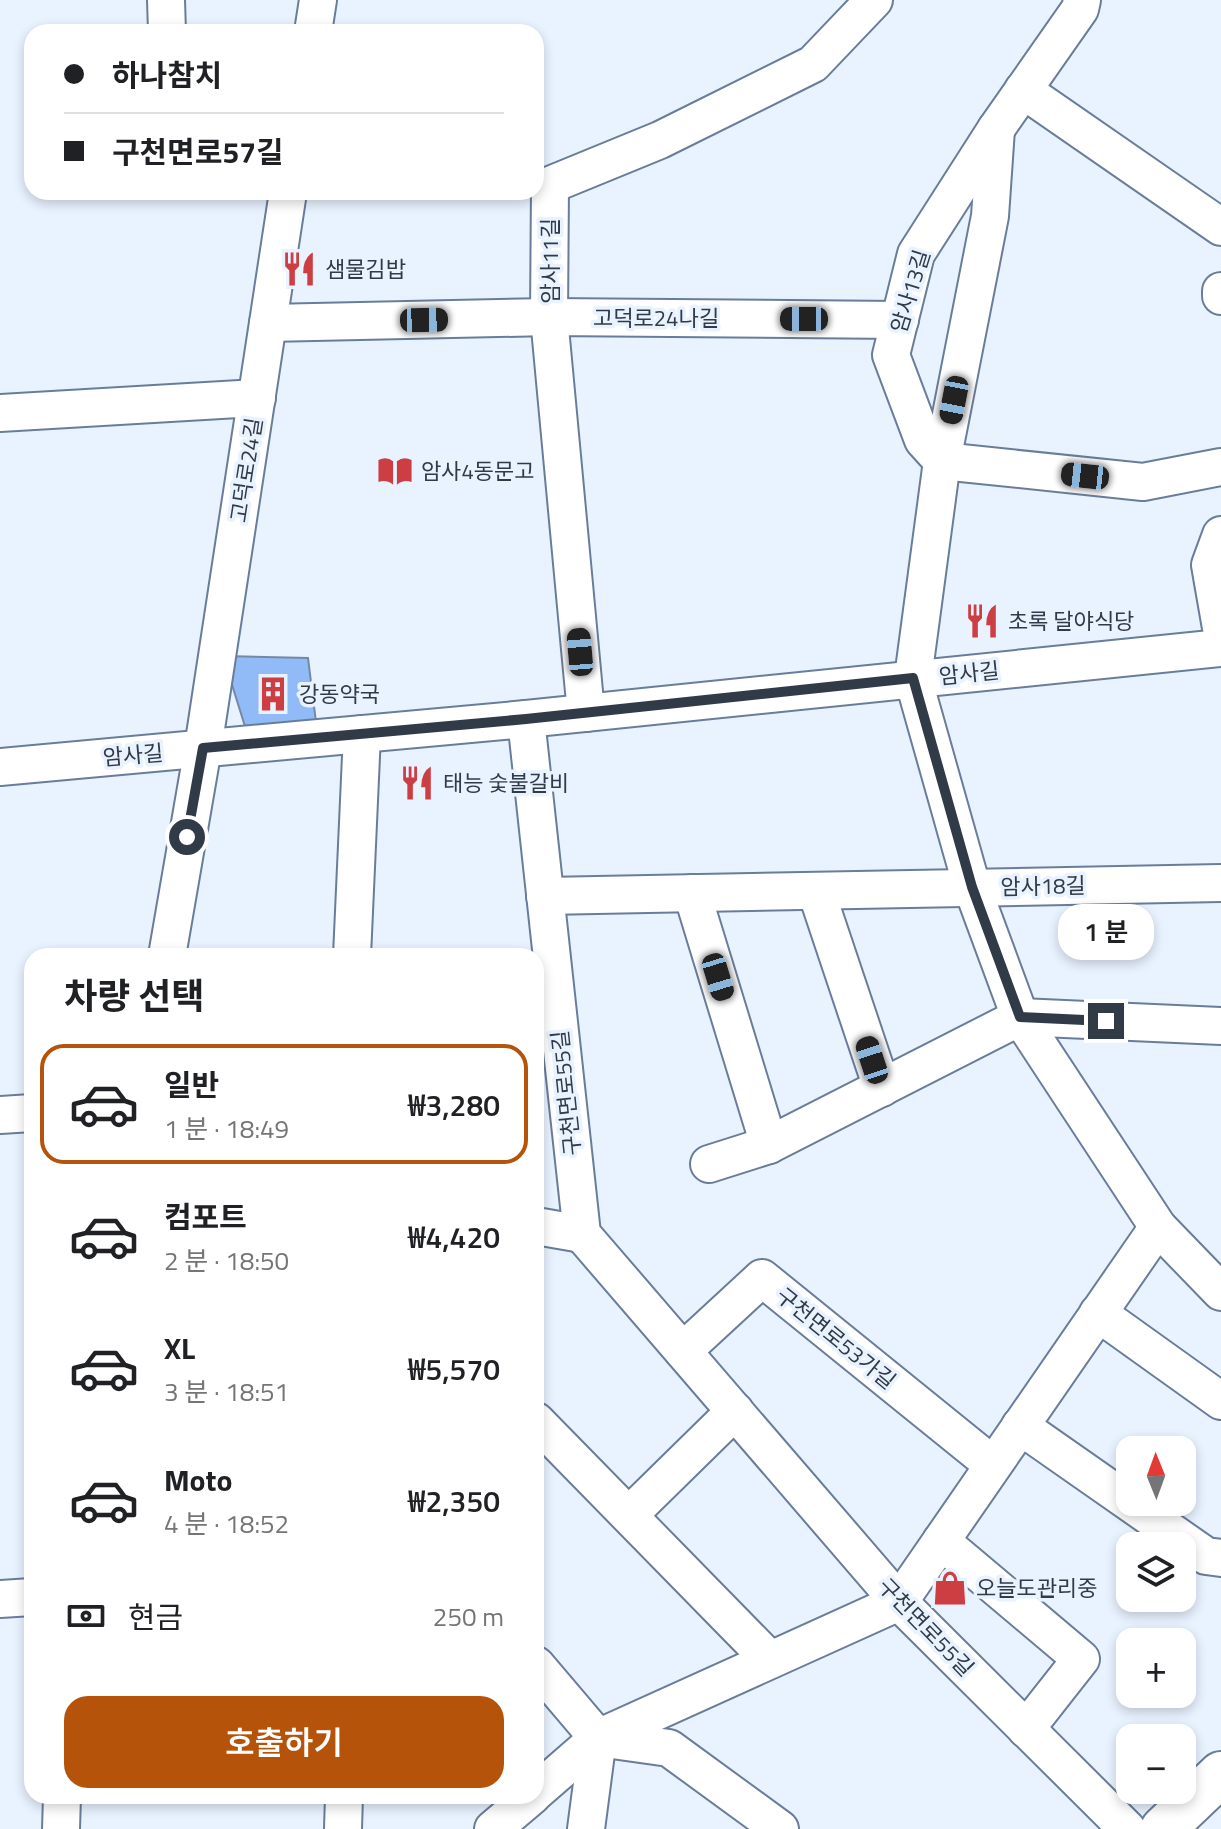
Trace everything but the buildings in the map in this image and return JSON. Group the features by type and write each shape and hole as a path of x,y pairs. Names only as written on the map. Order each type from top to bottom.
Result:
{"main road":[{"path":"1163,1829 1221,1774"}],"street":[{"path":"166,0 167,24"},
{"path":"314,24 318,0"},
{"name":"암사11길","path":"586,713 549,317 550,185 660,140 813,64 874,0"},
{"name":"암사13길","path":"942,461 923,440 891,355 916,254 996,129 1080,9 1082,0"},
{"path":"1023,90 1221,227"},
{"path":"996,129 990,216 942,461 913,678 972,887 1020,1017 1158,1227 1221,1292"},
{"name":"고덕로24길","path":"168,948 203,748 287,200"},
{"name":"고덕로24나길","path":"268,323 549,317 900,320"},
{"path":"0,413 257,398"},
{"path":"942,461 1143,482 1221,467"},
{"path":"1221,535 1210,565 1221,628"},
{"name":"암사길","path":"0,767 526,719 1221,648"},
{"name":"구천면로55길","path":"526,719 582,1234 899,1602 1127,1829"},
{"path":"352,948 362,734"},
{"name":"암사18길","path":"545,896 1221,883"},
{"path":"816,891 882,1088"},
{"path":"692,893 769,1145"},
{"path":"709,1164 769,1145 1020,1017 1221,1026"},
{"path":"0,1115 24,1114"},
{"path":"544,1227 582,1234"},
{"path":"544,1785 598,1738 899,1602 1158,1227"},
{"name":"구천면로53가길","path":"683,1351 762,1278 993,1465"},
{"path":"1098,1313 1221,1401"},
{"path":"629,1515 735,1411"},
{"path":"1020,1426 1206,1556 1221,1558"},
{"path":"544,1429 770,1660"},
{"path":"941,1541 1081,1659 1026,1729"},
{"path":"0,1599 24,1598"},
{"path":"544,1674 598,1738 669,1748 780,1829"},
{"path":"586,1829 598,1738"},
{"path":"61,1829 62,1804"},
{"path":"343,1829 344,1804"},
{"path":"493,1829 522,1804"}],"place":[{"name":"샘물김밥","path":"299,269"},
{"name":"암사4동문고","path":"395,471"},
{"name":"초록 달야식당","path":"982,621"},
{"name":"강동약국","path":"273,694"},
{"name":"태능 숯불갈비","path":"417,783"},
{"name":"오늘도관리중","path":"950,1588"}],"route":[{"path":"187,837 203,748 526,719 913,678 972,887 1020,1017 1106,1021"}]}
